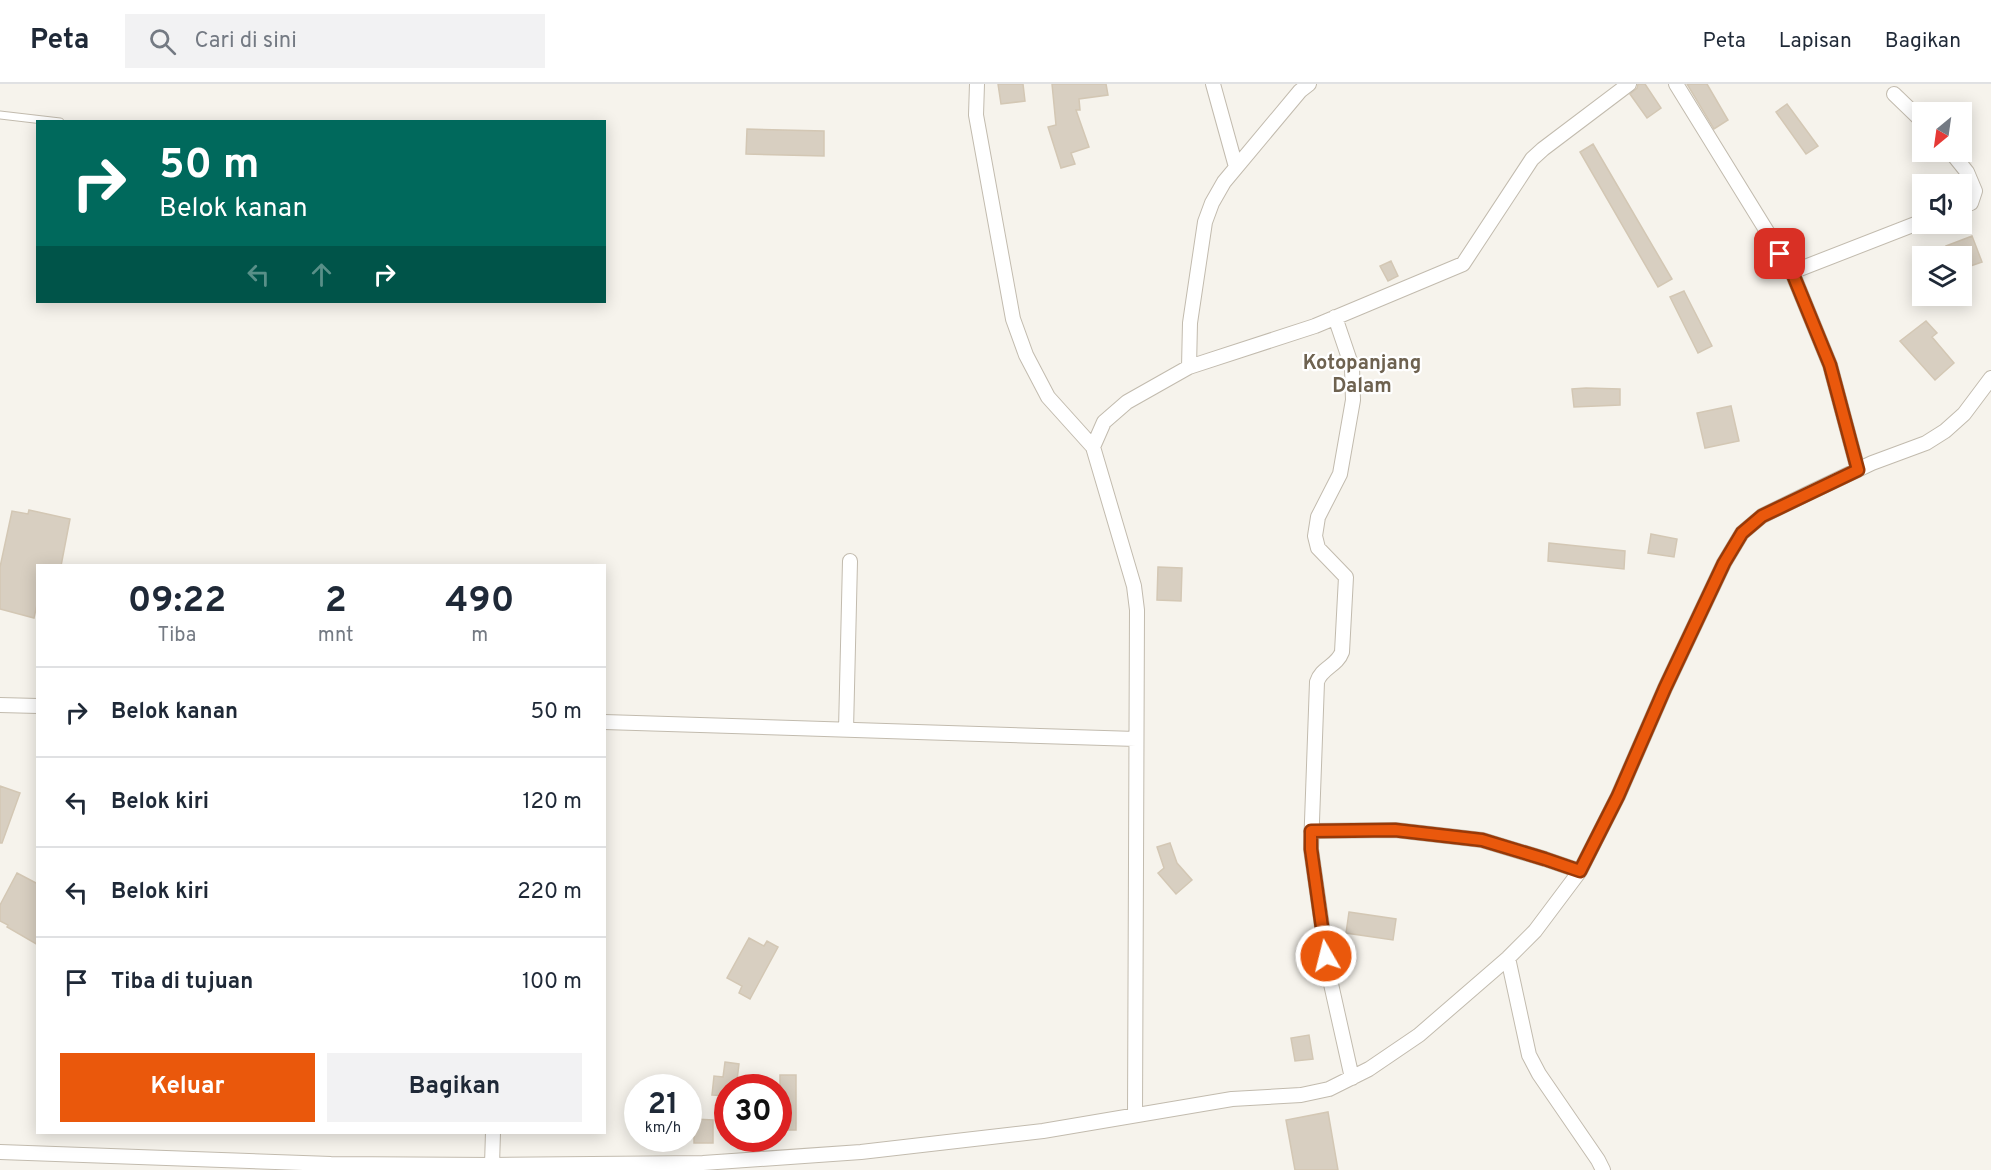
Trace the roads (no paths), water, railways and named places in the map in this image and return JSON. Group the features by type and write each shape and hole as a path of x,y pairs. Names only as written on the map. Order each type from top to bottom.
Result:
{"street":[{"path":"977,84 976,116 1012,319 1026,355 1048,397 1093,447 1134,586 1137,610 1135,1115"},
{"path":"1213,84 1236,168"},
{"path":"1189,367 1190,323 1205,222 1212,203 1224,182 1309,84"},
{"path":"1093,447 1104,422 1127,402 1189,367 1335,317 1463,264 1532,159 1629,84"},
{"path":"1676,84 1792,272 1830,365 1858,470"},
{"path":"1894,94 1912,111"},
{"path":"1972,184 1975,191 1972,200"},
{"path":"1792,272 1912,225"},
{"path":"1335,317 1352,367 1353,400 1340,474 1318,517 1315,536 1318,548 1344,574 1346,588 1342,652 1338,660 1323,672 1317,682 1311,849 1329,975 1352,1078"},
{"path":"0,1152 297,1163 492,1165 703,1163 861,1152 1043,1131 1232,1099 1301,1095 1329,1089 1369,1069 1419,1035 1508,958 1535,931 1580,871 1618,796 1665,688 1724,563 1742,533 1762,516 1858,470 1926,443 1964,414 1991,378"},
{"path":"846,730 850,561"},
{"path":"0,705 36,706"},
{"path":"606,722 1136,739"},
{"path":"1311,831 1395,830 1482,840 1580,871"},
{"path":"1508,958 1529,1055 1539,1074 1603,1170"},
{"path":"492,1165 493,1134"}],"lane":[{"path":"0,116 40,120"}],"district":[{"name":"Kotopanjang Dalam","path":"1362,376"}]}
